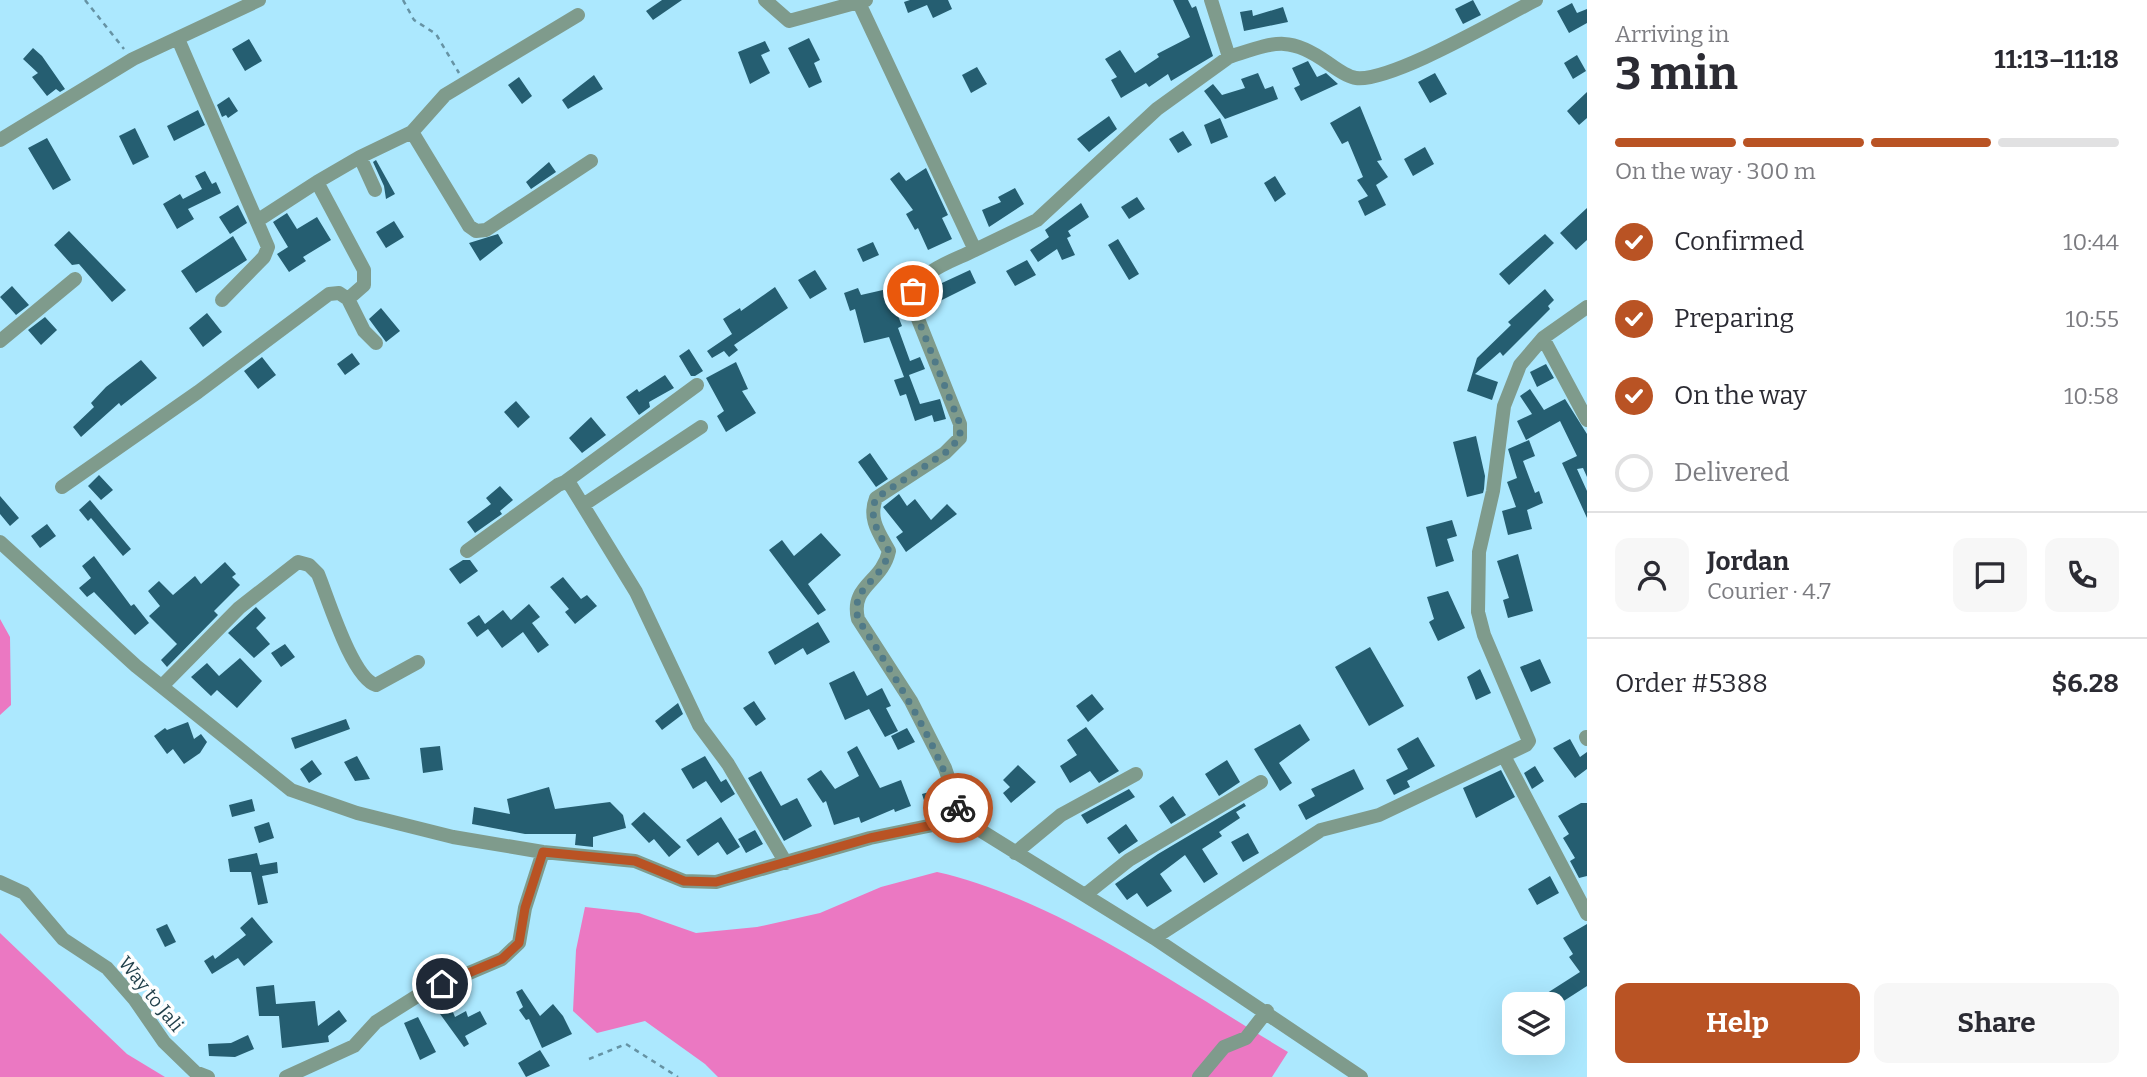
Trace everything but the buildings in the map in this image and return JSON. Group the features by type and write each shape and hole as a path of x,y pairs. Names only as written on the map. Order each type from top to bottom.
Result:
{"street":[{"path":"0,140 132,59 178,39 236,5 260,0"},
{"path":"765,0 789,21 863,1 975,250"},
{"path":"1211,0 1229,57"},
{"path":"1361,1077 1267,1011 962,819 945,768 911,701 858,619 857,597 879,574 889,551 871,511 876,498 945,453 960,438 960,424 912,304 913,291 923,276 1037,220 1157,109 1229,57 1290,42 1355,79 1386,73 1536,0"},
{"path":"257,221 360,157 412,132 445,95 578,15"},
{"path":"178,39 268,247 264,257 222,300"},
{"path":"412,132 469,226 476,231 486,230 592,161"},
{"path":"360,157 375,190"},
{"path":"317,182 366,278 364,285 348,299"},
{"path":"0,341 75,279"},
{"path":"62,486 198,392 329,294 339,293 348,299 363,331 376,343"},
{"path":"1154,938 1321,830 1379,815 1526,745 1529,736 1484,635 1478,612 1479,552 1493,491 1504,406 1520,365 1543,338 1587,307"},
{"path":"1543,338 1587,420"},
{"path":"467,551 697,385"},
{"path":"583,505 701,427"},
{"path":"565,482 583,505 635,592 699,725 728,764 786,863"},
{"path":"0,542 136,666 291,790 357,813 453,837 543,852 635,861 684,881 716,882 870,838 962,819"},
{"path":"163,685 239,608 298,562 309,565 318,574 355,664 369,683 376,685 418,662"},
{"path":"1504,755 1587,914"},
{"path":"1015,853 1061,815 1136,774"},
{"path":"1085,895 1129,860 1261,782"},
{"path":"286,1077 354,1046 376,1022 422,993 502,959 519,943 525,908 543,852"},
{"name":"Way to Jali","path":"0,882 24,892 63,939 107,968 135,1000 164,1042 195,1072 208,1077"},
{"path":"1199,1077 1224,1047 1246,1038 1267,1011"}],"path":[{"path":"85,0 132,59"},
{"path":"402,0 414,20 436,34 464,83"},
{"path":"589,1059 626,1044 678,1077"}],"shaded area":[{"path":"0,619 10,637 11,705 0,715"},
{"path":"937,872 1027,902 1072,924 1117,948 1288,1052 1272,1077 718,1077 705,1064 645,1021 597,1033 573,1011 576,950 585,907 639,913 696,933 757,927 820,913 881,887"},
{"path":"0,933 127,1054 165,1077 0,1077"}],"way so far":[{"path":"913,291 912,304 960,424 960,438 945,453 876,498 871,511 889,551 879,574 857,597 856,608 858,619 911,701 945,768 958,808"}],"route":[{"path":"442,984 502,959 519,943 525,908 543,852 635,861 684,881 716,882 870,838 962,819 958,808"}]}
